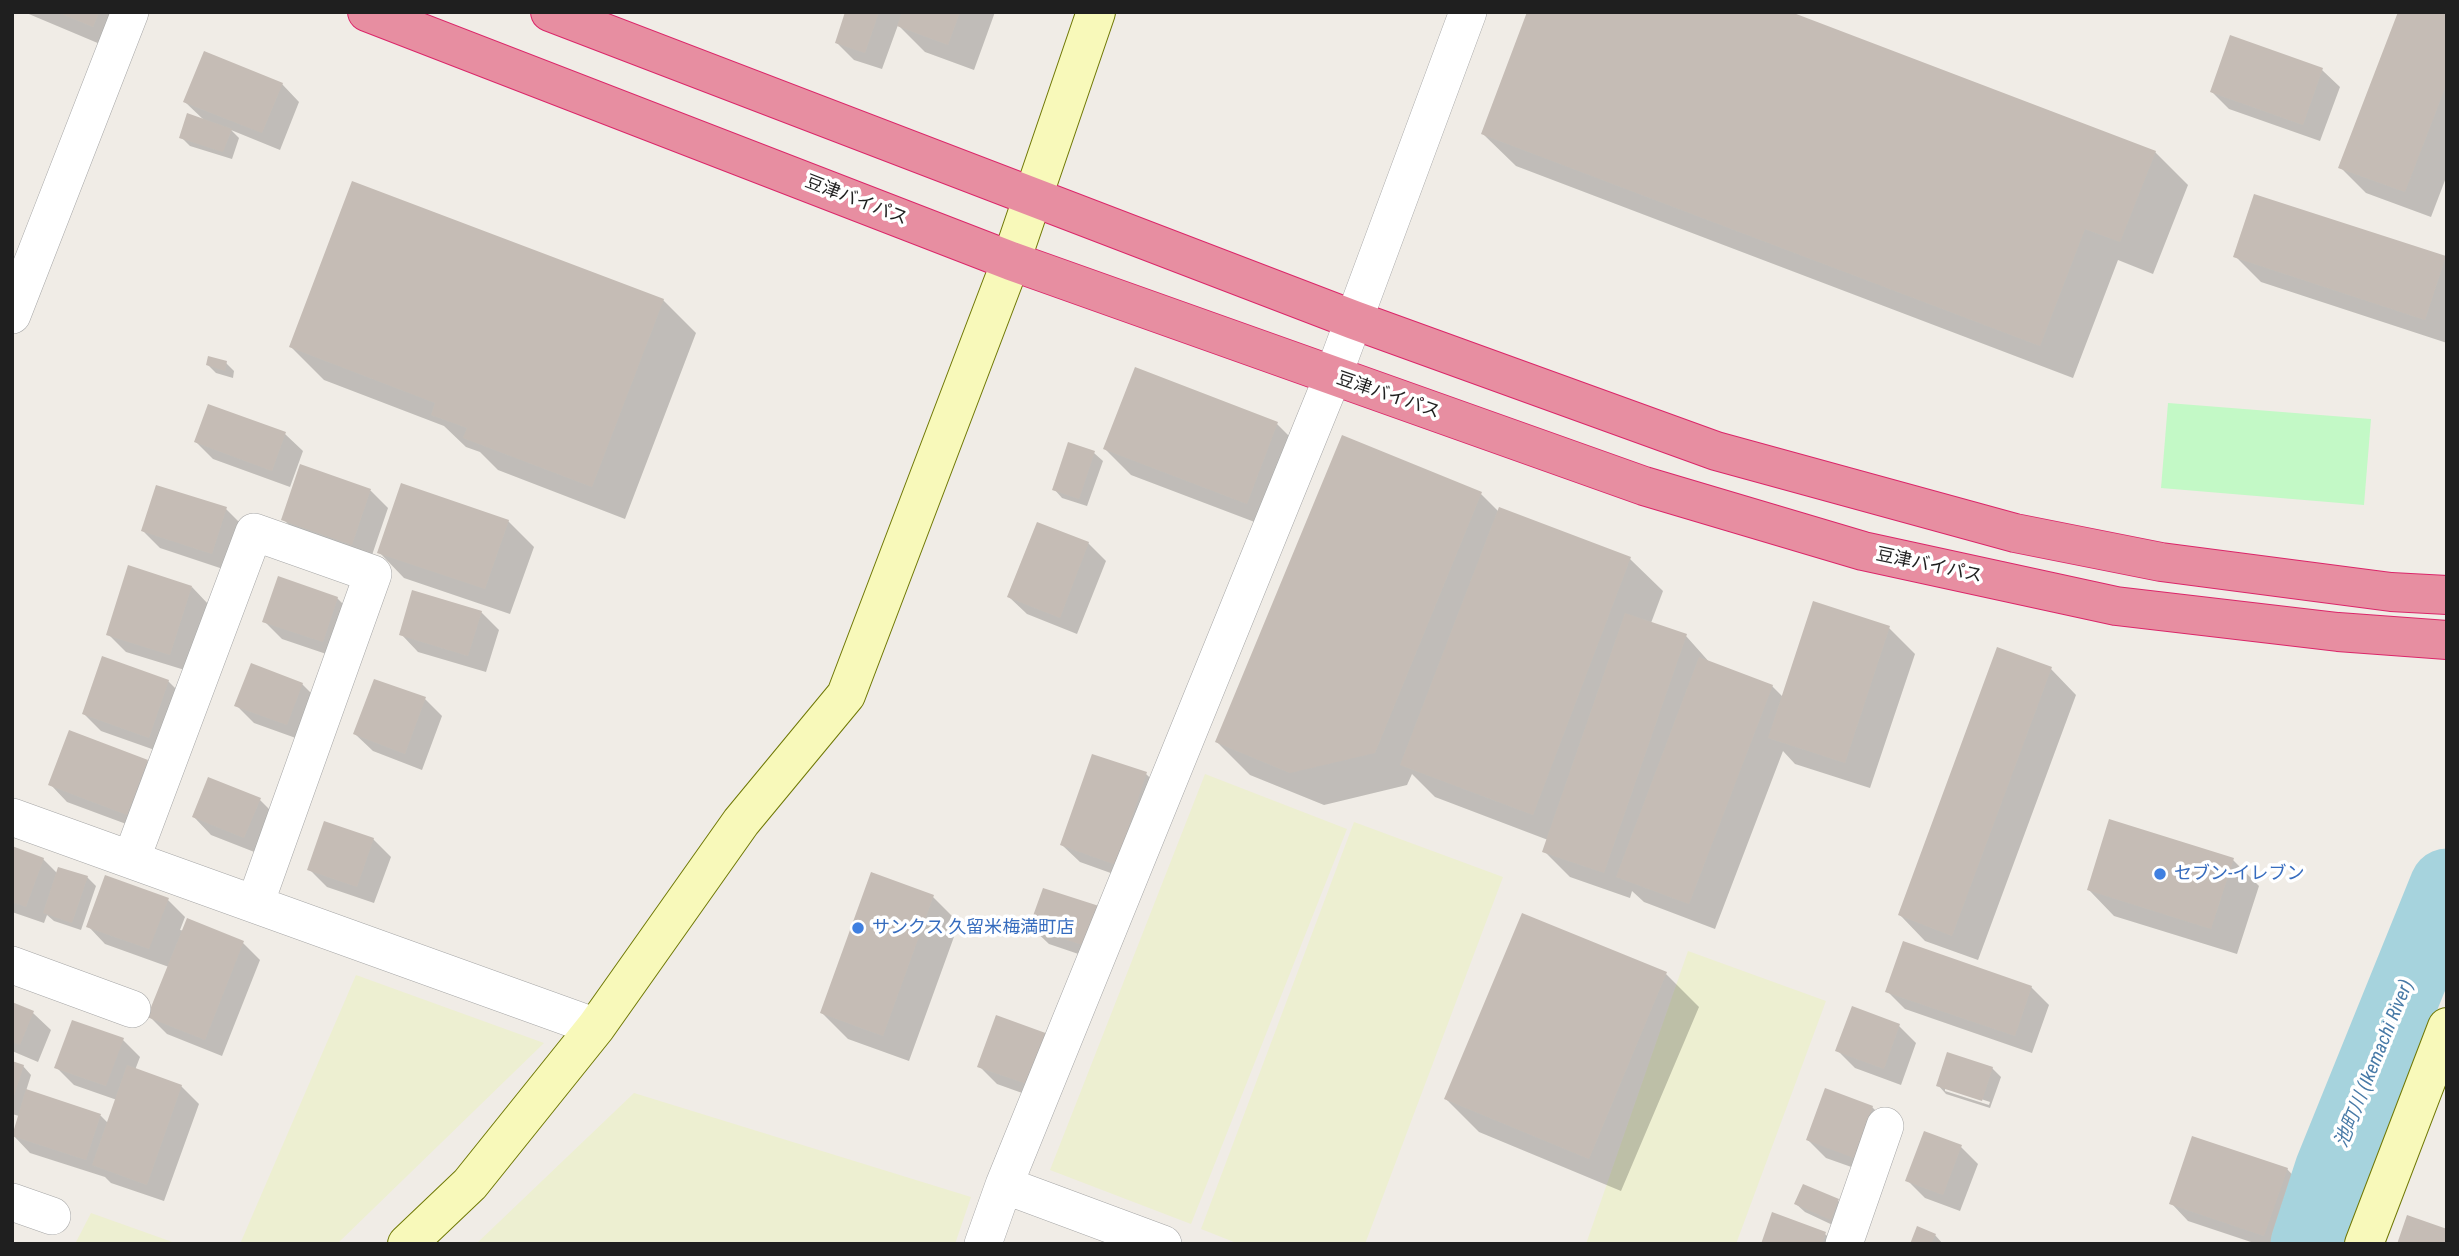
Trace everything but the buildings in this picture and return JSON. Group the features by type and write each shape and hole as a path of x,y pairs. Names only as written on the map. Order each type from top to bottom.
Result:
{"highway":[{"name":"豆津バイパス","path":"367,12 1011,261 1644,486 1863,551 2116,606 2339,632 2447,640"},
{"path":"550,12 1354,320 1716,452 2015,533 2161,562 2391,592 2447,595"}],"street":[{"path":"12,315 130,12"},
{"path":"407,1244 470,1184 596,1027 741,822 846,695 1011,261 1096,12"},
{"path":"983,1244 1004,1185 1333,376 1468,12"},
{"path":"131,860 254,532 373,574 256,904"},
{"path":"12,817 596,1027"},
{"path":"12,965 132,1009"},
{"path":"2364,1244 2447,1027"},
{"path":"1844,1244 1885,1126"},
{"path":"1004,1185 1163,1244"},
{"path":"12,1202 52,1216"}],"green space":[{"path":"2168,403 2371,419 2364,505 2161,488"},
{"path":"1205,774 1347,829 1191,1224 1050,1170"},
{"path":"1354,822 1503,877 1365,1244 1239,1244 1201,1229"},
{"path":"1688,951 1826,1001 1736,1244 1586,1244"},
{"path":"356,975 544,1043 337,1244 240,1244"},
{"path":"634,1093 971,1197 955,1244 476,1244"},
{"path":"91,1213 178,1244 75,1244"}],"waterway":[{"name":"池町川 (Ikemachi River)","path":"2308,1244 2332,1170 2447,886"}],"place":[{"name":"セブン-イレブン","path":"2160,874"},
{"name":"サンクス 久留米梅満町店","path":"858,928"}]}
